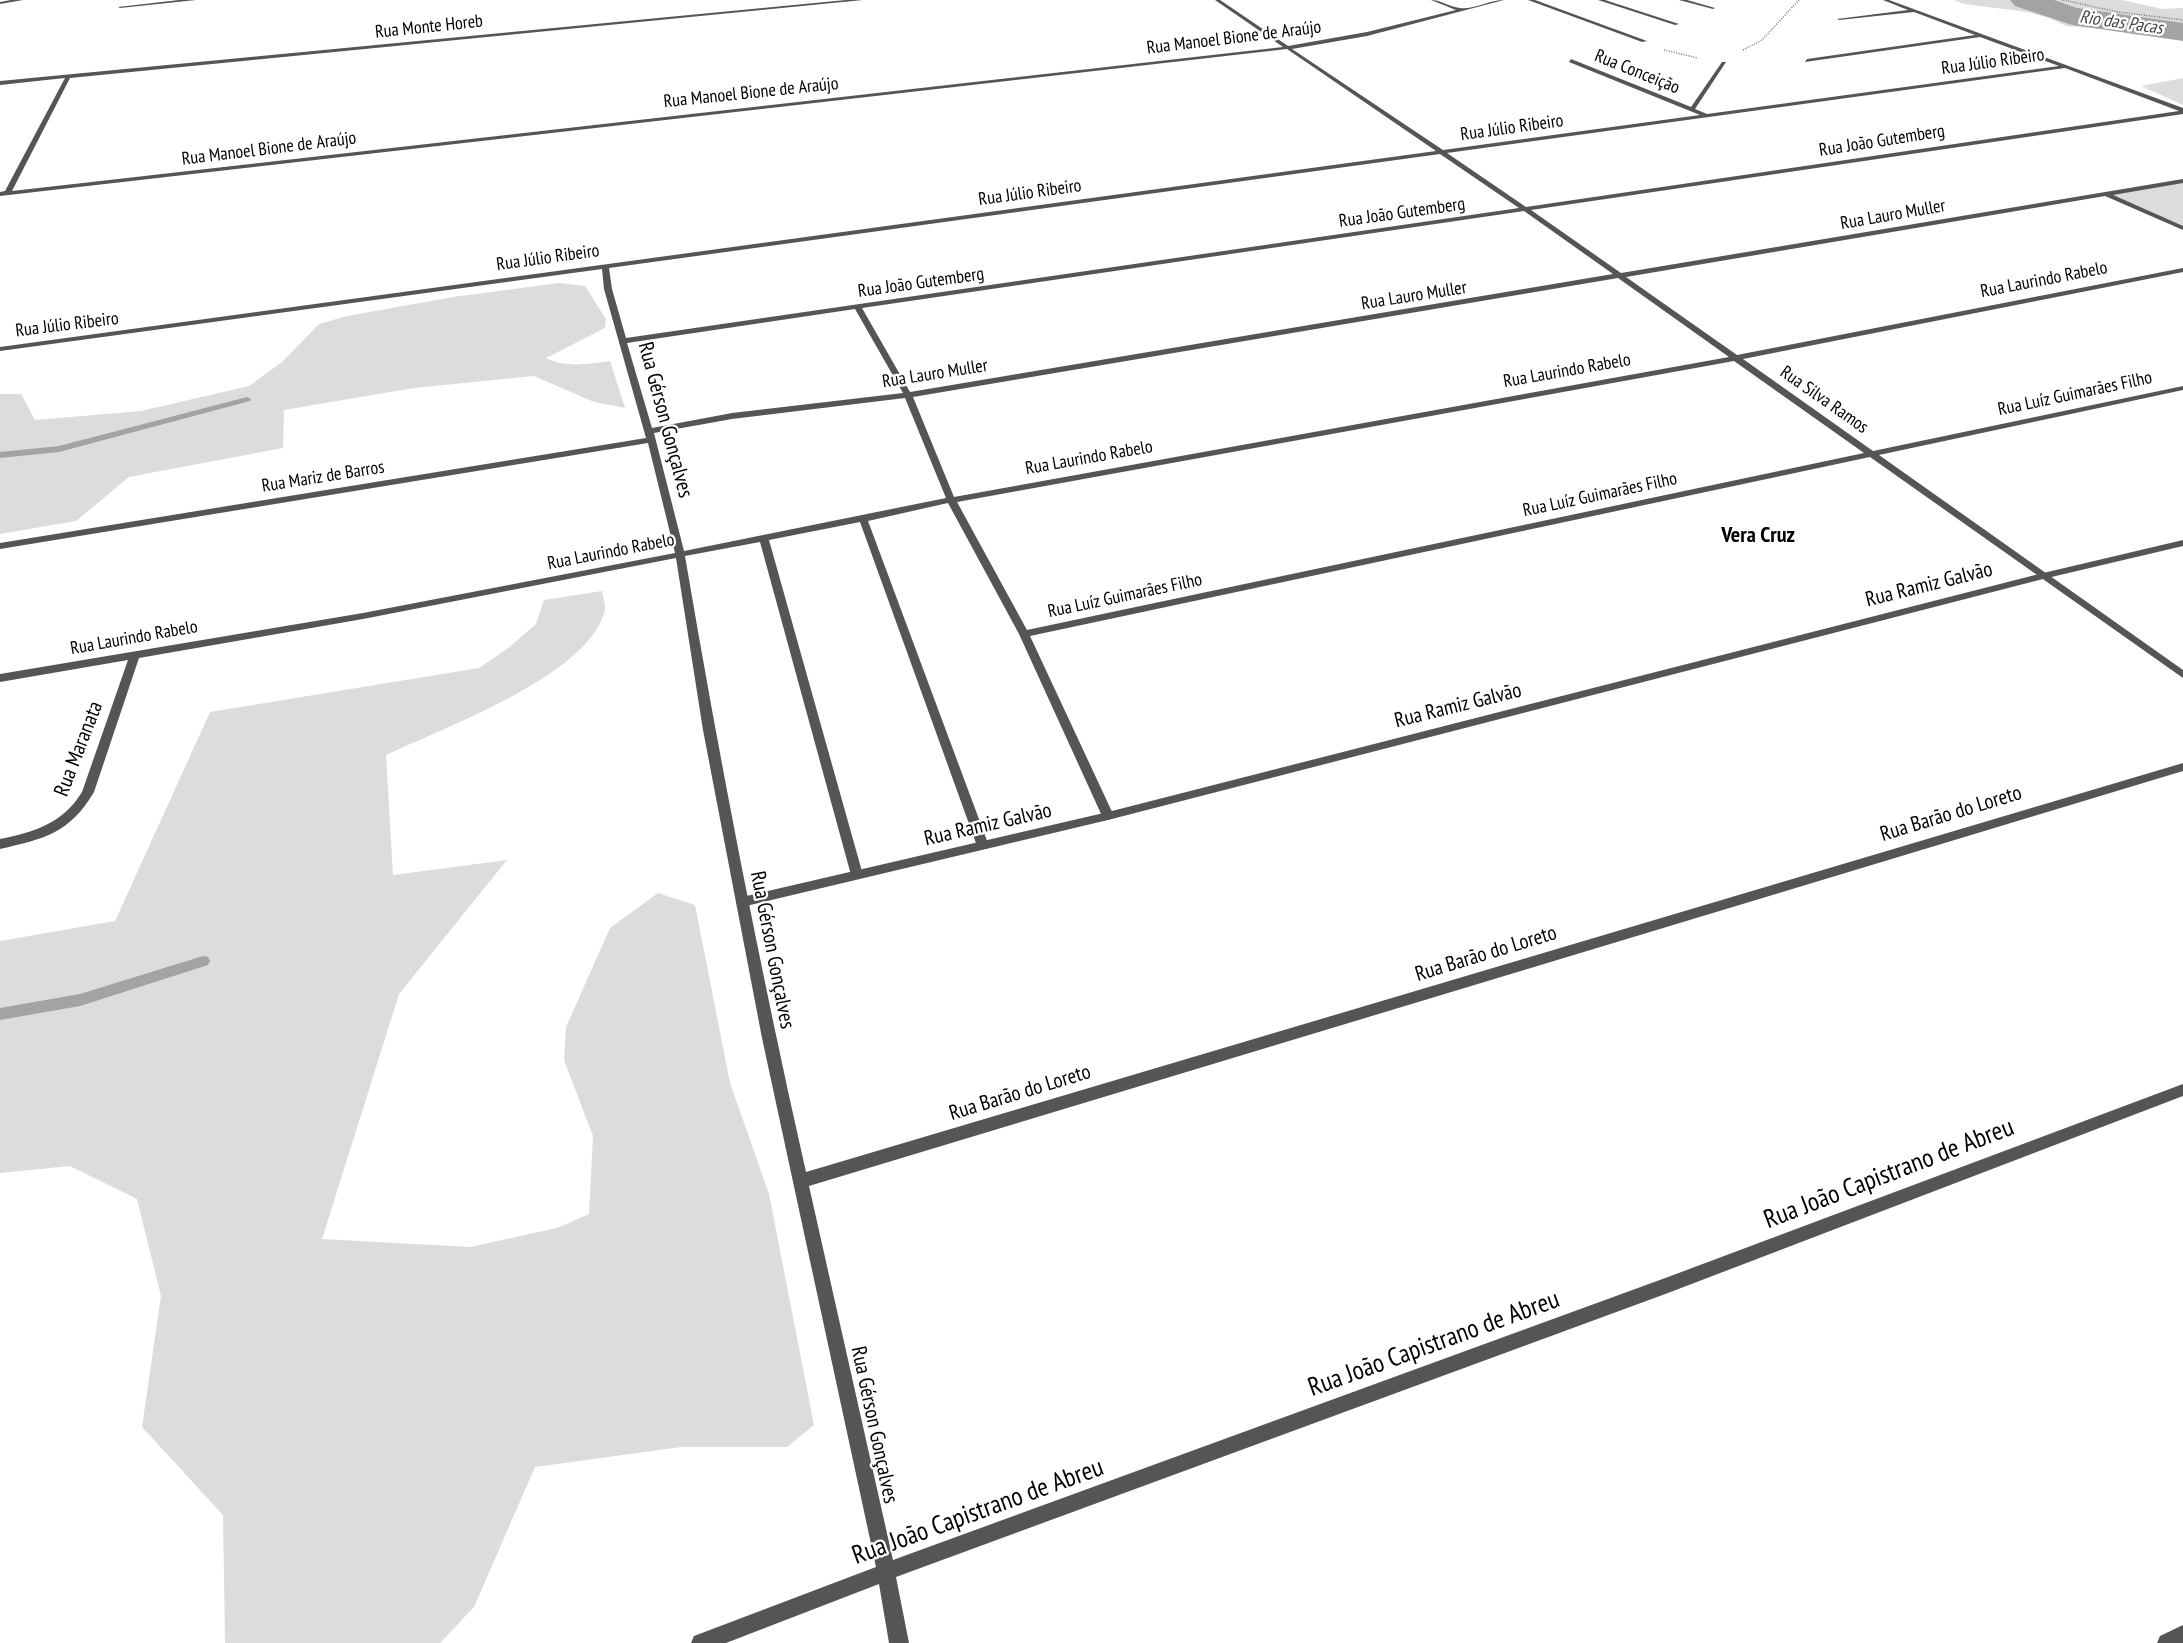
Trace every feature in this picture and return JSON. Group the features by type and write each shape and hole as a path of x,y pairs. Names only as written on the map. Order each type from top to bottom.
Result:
{"street":[{"path":"0,3 21,0"},
{"path":"120,7 194,0"},
{"name":"Rua Monte Horeb","path":"0,83 860,0"},
{"name":"Rua Silva Ramos","path":"1217,0 1527,210 2183,675"},
{"path":"1433,0 1462,11"},
{"name":"Rua Manoel Bione de Araújo","path":"3,194 1286,48 1367,34 1502,0"},
{"path":"1530,0 1644,41"},
{"path":"1600,0 1677,24"},
{"path":"1681,0 1713,8"},
{"path":"1885,0 2183,111"},
{"path":"1839,20 1916,11"},
{"path":"1807,61 1980,36"},
{"name":"Rua Conceição","path":"1571,61 1708,117"},
{"name":"Rua Conceição","path":"1692,110 1724,63"},
{"name":"Rua Júlio Ribeiro","path":"0,349 372,300 605,265 1445,153 2064,67"},
{"path":"3,194 68,77"},
{"name":"Rua João Gutemberg","path":"625,341 1527,210 2183,111"},
{"name":"Rua Lauro Muller","path":"650,436 732,416 908,395 1622,277 2183,181"},
{"path":"2104,193 2183,228"},
{"name":"Rua Gérson Gonçalves","path":"605,265 608,289 625,341 680,555 742,902 886,1572 899,1643"},
{"name":"Rua Laurindo Rabelo","path":"0,678 363,616 951,500 1736,358 2183,270"},
{"path":"858,308 908,395 951,500 1024,634 1108,816"},
{"name":"Rua Luíz Guimarães Filho","path":"1024,634 2183,388"},
{"name":"Rua Mariz de Barros","path":"0,546 650,436"},
{"path":"863,519 983,846"},
{"path":"763,537 856,875"},
{"name":"Rua Ramiz Galvão","path":"742,902 1108,816 2042,576 2183,543"},
{"name":"Rua Maranata","path":"0,844 49,831 66,822 80,808 88,792 135,654"},
{"name":"Rua Barão do Loreto","path":"801,1181 2183,767"},
{"name":"Rua João Capistrano de Abreu","path":"701,1643 886,1572 1668,1286 2183,1090"},
{"path":"2167,1643 2183,1635"}],"path":[{"path":"2063,0 2118,12 2183,20"}],"shaded area":[{"path":"1954,0 2122,0 2163,9 2183,8 2183,38 2175,35 2136,35 2114,30 2066,26 2027,12 1964,4"},
{"path":"2183,78 2183,105 2141,86"},
{"path":"2183,181 2183,228 2104,193"},
{"path":"559,283 585,286 606,319 605,328 546,358 569,364 610,361 625,408 594,402 534,376 414,388 284,410 283,448 129,477 76,521 0,534 0,394 21,394 35,420 141,411 249,386 282,362 319,324 347,316 453,297"},
{"path":"602,591 605,610 594,634 572,656 544,677 511,697 386,755 393,875 507,860 399,994 322,1239 470,1247 557,1228 589,1214 593,1136 564,1060 566,1027 610,928 658,893 695,905 730,1083 769,1194 814,1425 787,1447 681,1447 535,1467 474,1607 440,1643 225,1643 223,1515 142,1427 161,1296 137,1199 70,1166 0,1173 0,941 115,921 210,712 479,668 507,649 536,624 544,600"}],"waterway":[{"name":"Rio das Pacas","path":"2025,0 2072,16 2183,32"},
{"path":"0,455 59,449 247,399"},
{"path":"0,1014 80,1000 203,961"}],"district":[{"name":"Vera Cruz","path":"1758,536"}]}
